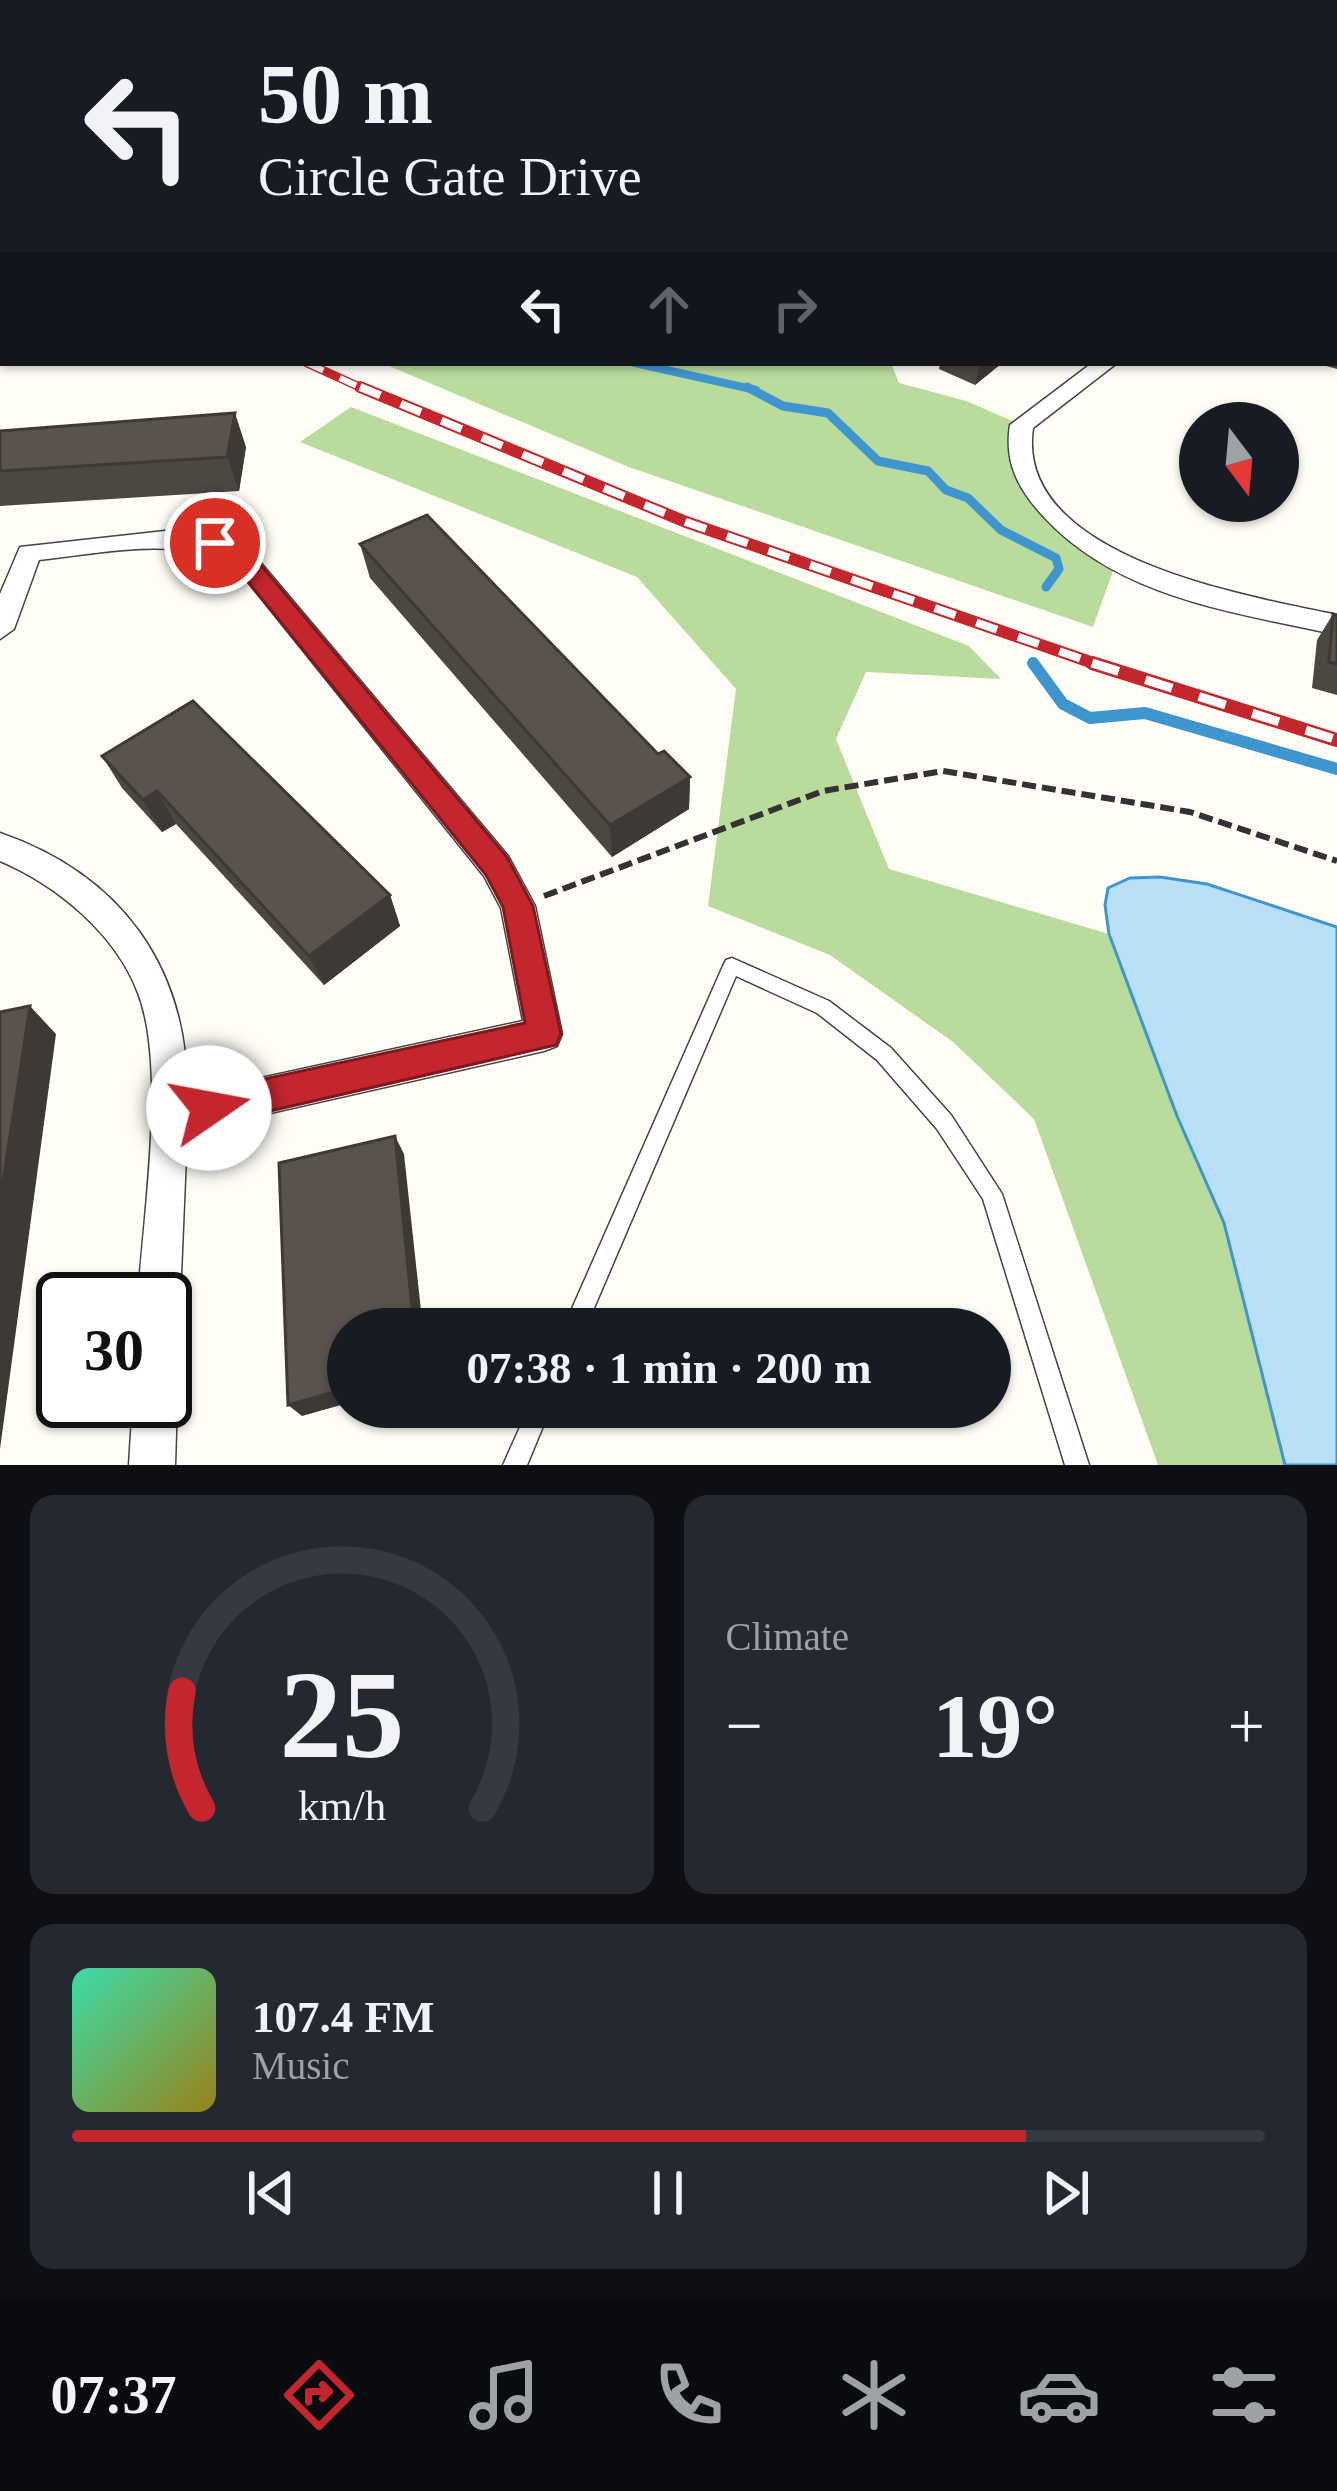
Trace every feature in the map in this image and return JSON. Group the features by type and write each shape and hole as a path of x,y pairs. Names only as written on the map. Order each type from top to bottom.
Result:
{"street":[{"path":"1102,366 1022,425 1021,471 1054,516 1075,538 1116,563 1168,585 1337,625"},
{"path":"0,629 29,553 184,540 215,543 241,556 496,866 518,906 544,1034 168,1117"},
{"path":"0,847 67,881 109,920 148,973 166,1024 168,1117 160,1272"},
{"path":"152,1465 153,1428"}],"lane":[{"path":"583,1308 732,967 823,1006 884,1054 944,1122 992,1194 1077,1465"},
{"path":"515,1465 531,1428"}],"path":[{"path":"518,906 823,791 943,771 1190,812 1337,861"}],"green space":[{"path":"389,366 892,366 899,383 966,401 1022,425 1018,445 1054,516 1116,563 1093,627 629,467"},
{"path":"351,407 969,646 1001,679 866,672 836,739 889,869 1109,934 1177,1116 1224,1223 1285,1465 1158,1465 1034,1119 953,1042 830,955 708,906 736,689 637,577 300,442"}],"water":[{"path":"1130,878 1207,884 1337,927 1337,1465 1285,1465 1224,1223 1177,1116 1109,934 1108,888"}],"building":[{"path":"235,413 227,457 0,471 0,431"},
{"path":"427,515 658,754 664,751 690,777 610,825 360,544"},
{"path":"1333,614 1337,615 1337,664 1329,662"},
{"path":"193,701 390,895 309,956 157,791 143,800 102,756"},
{"path":"30,1006 0,1201 0,1012"},
{"path":"395,1136 412,1308 327,1308 327,1394 288,1405 279,1163"}],"waterway":[{"path":"648,366 750,389"},
{"path":"750,389 756,390"},
{"path":"750,389 783,406 828,413 878,461 928,471 946,490 968,498 1001,530 1056,558 1059,569 1046,587"},
{"path":"1033,663 1063,704 1090,718 1145,713 1337,769"}],"railway":[{"path":"314,366 366,390"},
{"path":"360,387 686,522 1102,666"},
{"path":"1092,663 1337,740"}],"route":[{"path":"209,1108 544,1034 518,906 496,866 241,556 215,543"}]}
